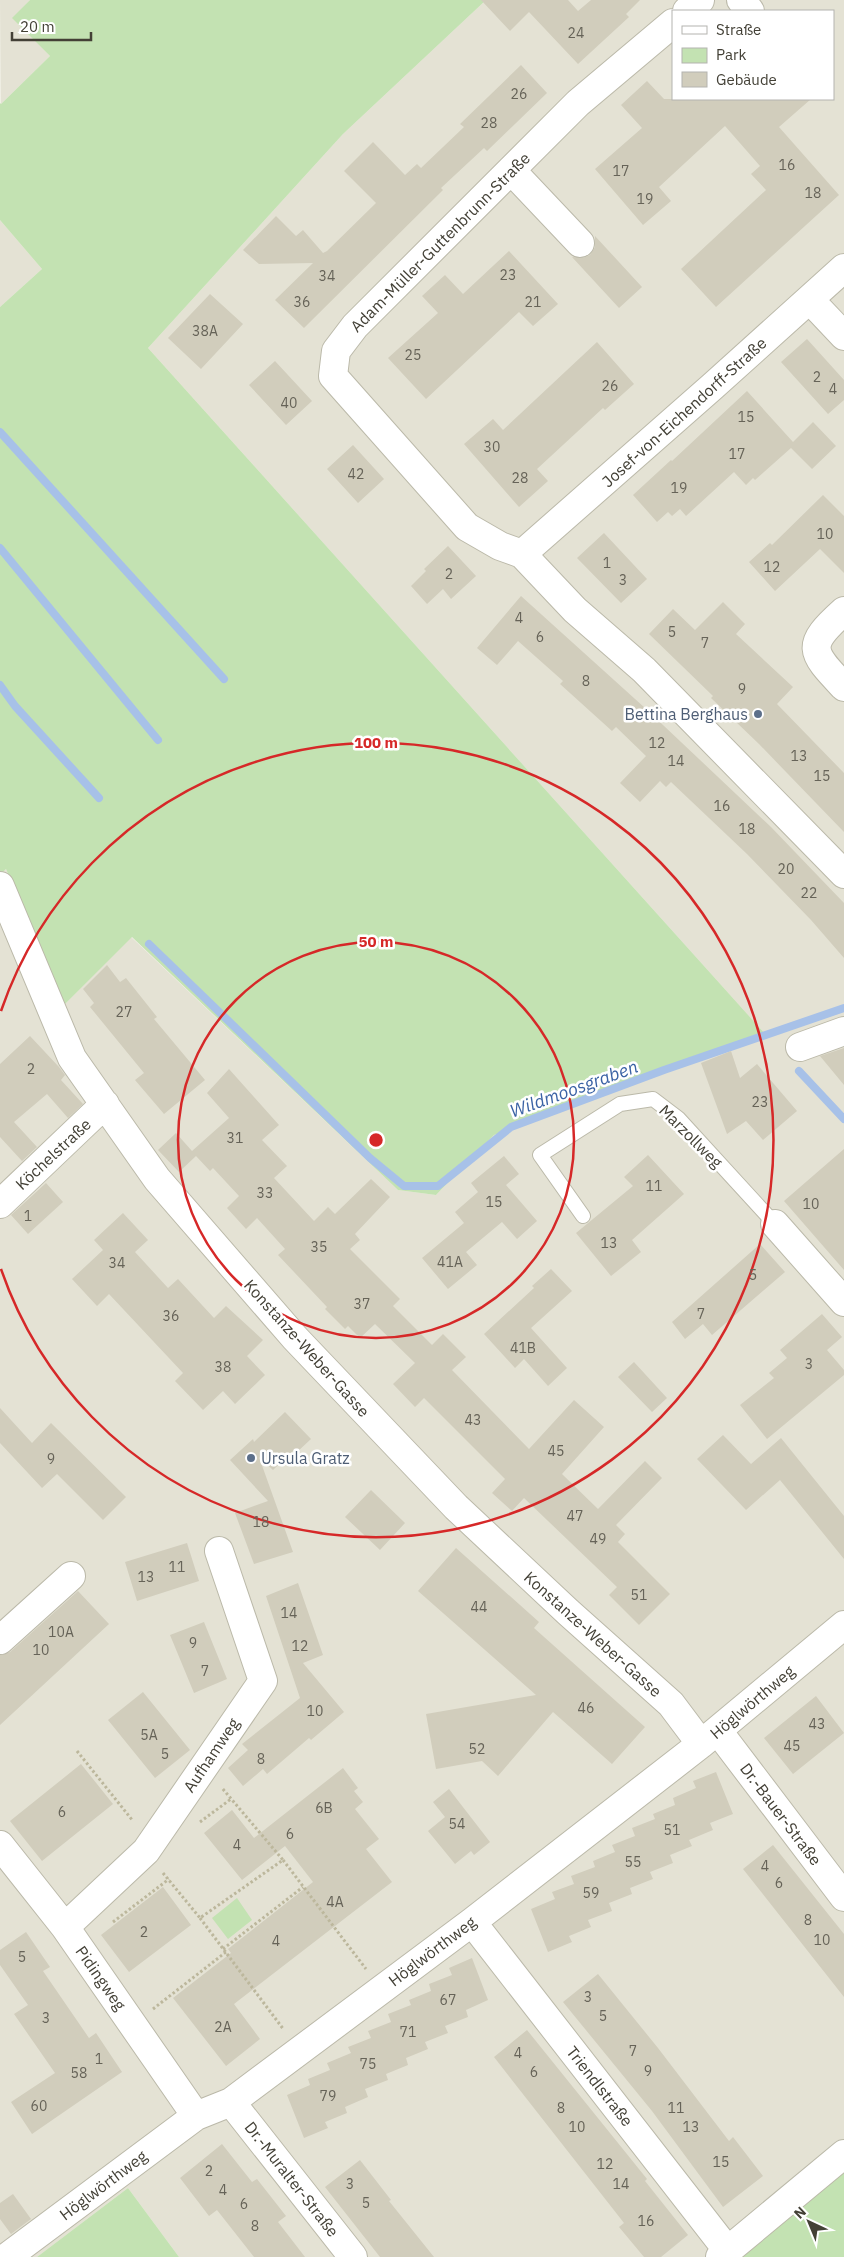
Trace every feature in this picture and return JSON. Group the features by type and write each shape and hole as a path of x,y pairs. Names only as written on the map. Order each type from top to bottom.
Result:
{"street":[{"path":"687,10 700,0"},
{"path":"740,0 749,10"},
{"name":"Adam-Müller-Guttenbrunn-Straße","path":"522,554 500,546 467,528 333,376 336,351 354,326 578,103 672,24"},
{"path":"511,170 580,243"},
{"name":"Josef-von-Eichendorff-Straße","path":"522,554 844,268"},
{"path":"810,300 844,336"},
{"path":"522,554 575,610 644,670 844,874"},
{"path":"844,611 823,630 816,643 816,654 844,687"},
{"name":"Konstanze-Weber-Gasse","path":"1,892 72,1058 157,1179 295,1338 456,1507 568,1612 709,1738"},
{"path":"800,1048 844,1031"},
{"name":"Köchelstraße","path":"0,1204 105,1104"},
{"name":"Marzollweg","path":"775,1224 844,1302"},
{"name":"Aufhamweg","path":"65,1927 148,1847 263,1681 219,1551"},
{"path":"0,1640 71,1576"},
{"name":"Höglwörthweg","path":"7,2257 196,2116 231,2102 472,1922 709,1738 844,1625"},
{"name":"Dr.-Bauer-Straße","path":"709,1738 844,1897"},
{"name":"Pidingweg","path":"0,1845 65,1927 196,2116"},
{"name":"Triendlstraße","path":"472,1922 724,2254"},
{"name":"Dr.-Muralter-Straße","path":"231,2102 353,2257"},
{"path":"724,2254 844,2154"}],"lane":[{"name":"Marzollweg","path":"582,1216 540,1155 620,1104 653,1099 678,1118 775,1224"}],"path":[{"path":"77,1751 148,1847 169,1879 225,1950 299,2051"},
{"path":"204,1766 283,1860 381,1989"},
{"path":"200,1918 283,1860"},
{"path":"107,1927 169,1879"},
{"path":"148,2013 303,1887"}],"shaded area":[{"path":"0,0 30,0 13,18 50,56 1,104"},
{"path":"486,0 844,0 844,2164 733,2257 179,2257 128,2188 37,2257 0,2257 0,875 6,869 63,1006 131,937 398,1190 436,1195 494,1135 767,1036 148,348 343,134"},
{"path":"0,220 42,269 0,307"}],"green space":[{"path":"30,0 486,0 343,134 148,348 767,1036 494,1135 436,1195 398,1190 132,937 63,1006 6,869 0,875 0,307 42,269 0,220 0,103 50,56 12,18"},
{"path":"237,1898 252,1920 228,1939 212,1918"},
{"path":"844,2164 844,2257 733,2257"},
{"path":"128,2188 179,2257 37,2257"}],"building":[{"path":"481,0 568,0 578,11 591,0 640,0 626,14 629,17 578,64 529,12 510,31"},
{"path":"521,65 547,93 487,151 484,148 441,188 443,190 304,328 275,300 313,263 259,264 243,250 276,216 296,236 303,230 323,253 327,251 376,203 344,171 373,142 405,175 417,164 421,168 464,127 460,124"},
{"path":"647,81 664,99 672,100 810,100 779,127 839,195 716,307 681,269 766,190 751,174 760,166 725,126 659,187 671,201 643,225 595,169 642,128 621,105"},
{"path":"595,236 642,287 619,308 572,257 583,258 590,255 595,247"},
{"path":"509,251 558,304 533,326 519,312 426,399 388,358 438,313 422,296 445,275 463,294"},
{"path":"210,294 243,324 201,369 168,338"},
{"path":"807,339 844,380 844,400 828,414 781,362"},
{"path":"597,342 634,384 605,410 603,408 537,469 548,481 519,507 464,444 493,419 503,430"},
{"path":"275,361 312,401 286,425 249,385"},
{"path":"747,391 793,442 813,422 836,446 812,469 791,448 755,480 753,478 746,485 734,472 686,516 680,509 672,516 668,512 657,522 633,495"},
{"path":"353,445 384,479 358,503 327,469"},
{"path":"823,495 844,516 844,573 820,549 775,591 749,562 770,543 772,545"},
{"path":"604,533 647,579 621,603 577,558"},
{"path":"448,546 476,576 451,599 443,589 427,604 411,586 426,571 424,569"},
{"path":"521,596 645,708 771,827 844,903 844,958 811,920 747,854 671,782 666,787 660,781 640,802 620,783 646,756 616,727 612,731 560,684 563,681 518,641 497,665 477,648"},
{"path":"723,602 745,624 736,634 793,687 777,704 844,773 844,832 759,744 711,698 713,696 649,634 673,609 695,630"},
{"path":"107,965 120,982 126,978 157,1017 154,1019 205,1080 164,1114 135,1080 144,1073 90,1007 94,1003 83,989"},
{"path":"30,1036 59,1067 65,1075 61,1080 83,1104 68,1118 47,1094 14,1122 37,1147 22,1161 0,1137 0,1064"},
{"path":"844,1048 844,1085 820,1056"},
{"path":"731,1051 740,1078 757,1064 797,1111 763,1140 746,1121 727,1134 701,1063"},
{"path":"229,1069 279,1125 262,1140 287,1166 274,1178 314,1221 328,1207 335,1214 371,1179 390,1197 355,1234 360,1240 350,1249 400,1299 393,1306 432,1345 443,1334 466,1357 452,1370 529,1449 574,1400 604,1427 562,1474 598,1509 645,1461 662,1478 616,1525 625,1534 618,1542 670,1594 639,1625 609,1595 617,1587 524,1498 512,1511 492,1493 505,1479 424,1398 415,1407 393,1384 415,1363 375,1324 360,1338 348,1326 345,1329 278,1255 285,1249 257,1218 246,1229 227,1208 239,1196 213,1168 210,1171 196,1156 179,1172 158,1150 176,1133 192,1151 229,1118 207,1093"},
{"path":"844,1149 844,1270 784,1201"},
{"path":"648,1155 684,1194 632,1240 641,1252 611,1276 576,1233 633,1186 624,1177"},
{"path":"504,1156 519,1174 506,1185 537,1221 517,1239 502,1222 466,1252 477,1265 448,1289 422,1258 464,1223 455,1212 478,1192 471,1183"},
{"path":"46,1183 63,1202 28,1234 11,1215"},
{"path":"123,1213 148,1240 135,1252 168,1288 178,1279 214,1318 226,1306 263,1340 247,1356 265,1375 235,1404 223,1391 203,1410 175,1381 183,1373 109,1294 97,1306 72,1279 103,1250 94,1240"},
{"path":"760,1244 785,1272 712,1335 703,1324 685,1339 672,1322"},
{"path":"551,1269 572,1291 531,1328 567,1368 548,1386 524,1359 515,1368 484,1334 534,1288 532,1286"},
{"path":"822,1314 842,1337 827,1350 844,1370 844,1375 767,1439 740,1405 774,1378 769,1373 787,1358 780,1350"},
{"path":"634,1362 667,1398 652,1412 618,1377"},
{"path":"0,1408 32,1443 51,1423 126,1497 103,1520 57,1474 42,1488 0,1443"},
{"path":"285,1412 311,1439 296,1453 294,1450 273,1470 259,1457 293,1552 254,1564 235,1513 268,1501 230,1460 253,1439 254,1442"},
{"path":"723,1435 751,1464 781,1438 844,1516 844,1559 780,1480 746,1510 697,1459"},
{"path":"371,1490 405,1523 380,1550 345,1517"},
{"path":"187,1543 199,1581 137,1601 125,1562"},
{"path":"456,1548 539,1622 534,1628 645,1727 612,1764 553,1712 498,1776 482,1761 436,1769 426,1714 536,1695 418,1591"},
{"path":"298,1583 323,1655 303,1663 344,1712 311,1740 309,1738 267,1774 263,1769 243,1786 228,1768 248,1750 242,1744 300,1698 266,1596"},
{"path":"78,1591 109,1624 0,1725 0,1655 10,1652"},
{"path":"204,1622 227,1679 194,1693 170,1635"},
{"path":"143,1692 190,1750 155,1778 108,1720"},
{"path":"816,1696 844,1733 793,1774 764,1738"},
{"path":"81,1764 113,1804 42,1861 10,1821"},
{"path":"343,1768 358,1788 354,1791 363,1802 355,1809 379,1839 366,1849 392,1882 234,2004 260,2039 226,2066 173,1998 231,1953 228,1949 313,1882 285,1846 242,1880 204,1833 232,1810 254,1838"},
{"path":"716,1772 733,1814 710,1823 713,1830 689,1840 692,1846 670,1855 673,1863 650,1872 653,1879 630,1888 632,1894 609,1903 612,1911 588,1920 591,1927 569,1936 572,1942 548,1952 531,1909 555,1899 552,1892 574,1884 571,1876 595,1867 593,1861 615,1852 612,1845 635,1836 632,1828 655,1819 653,1814 675,1805 673,1798 696,1788 693,1781"},
{"path":"449,1789 490,1842 474,1855 471,1851 455,1864 428,1831 445,1817 433,1802"},
{"path":"773,1845 844,1934 844,1997 743,1869"},
{"path":"163,1887 191,1925 129,1972 101,1935"},
{"path":"26,1932 50,1967 43,1971 89,2038 96,2033 122,2072 32,2134 11,2102 55,2073 14,2014 28,2005 0,1965 0,1950"},
{"path":"472,1958 488,2000 466,2010 468,2017 445,2026 448,2033 425,2042 428,2049 406,2058 408,2065 386,2074 388,2080 365,2089 368,2097 345,2107 347,2113 325,2122 328,2128 304,2138 287,2095 310,2085 308,2079 330,2070 327,2063 351,2053 348,2047 371,2038 368,2031 391,2022 388,2014 411,2005 409,2000 431,1991 429,1984 452,1975 449,1968"},
{"path":"598,1974 658,2048 729,2141 733,2137 763,2176 723,2207 652,2111 563,2002"},
{"path":"527,2030 647,2179 645,2181 688,2235 661,2257 644,2257 619,2227 624,2223 494,2057"},
{"path":"222,2144 252,2182 257,2179 286,2216 278,2222 305,2257 254,2257 217,2210 209,2216 180,2178"},
{"path":"360,2160 391,2200 389,2201 434,2257 380,2257 325,2187"},
{"path":"13,2194 31,2219 11,2234 0,2219 0,2203"}],"waterway":[{"path":"0,432 224,679"},
{"path":"0,548 158,740"},
{"path":"0,685 15,706 99,798"},
{"name":"Wildmoosgraben","path":"149,944 370,1158 404,1186 438,1186 511,1127 664,1070 844,1008"},
{"name":"Wildmoosgraben","path":"799,1071 844,1119"}],"place":[{"name":"Bettina Berghaus","path":"758,714"},
{"name":"Ursula Gratz","path":"251,1458"}]}
